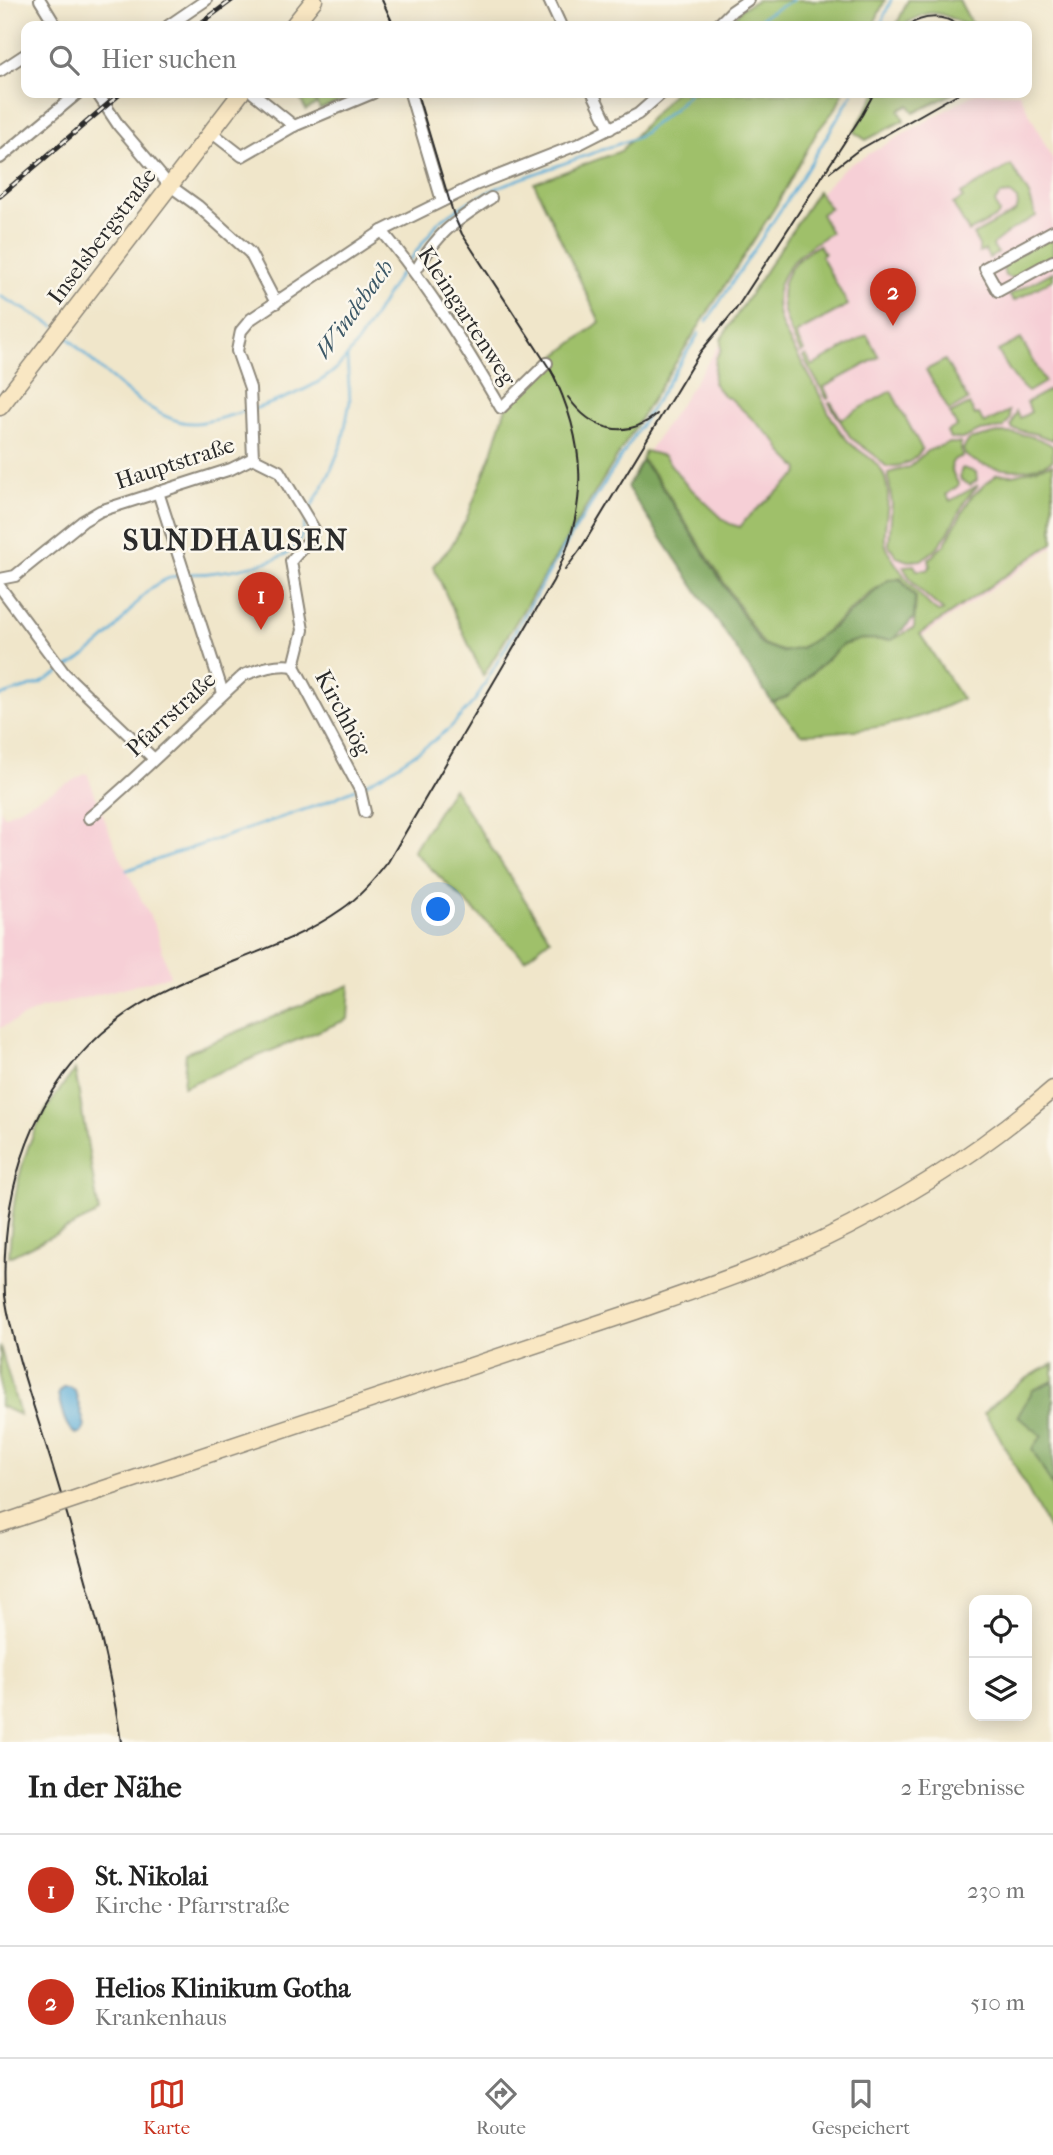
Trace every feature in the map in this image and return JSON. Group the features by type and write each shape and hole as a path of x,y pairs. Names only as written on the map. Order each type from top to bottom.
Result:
{"main road":[{"path":"297,21 314,0"},
{"name":"Inselsbergstraße","path":"0,407 237,98"},
{"path":"0,1524 720,1282 819,1241 888,1205 988,1142 1053,1089"}],"street":[{"path":"40,0 53,21"},
{"path":"176,21 206,0"},
{"path":"549,0 559,21"},
{"path":"722,21 748,0"},
{"path":"0,71 21,57"},
{"path":"0,158 72,98"},
{"path":"100,98 119,126 169,185 198,206 250,253 276,303"},
{"path":"259,98 294,127"},
{"path":"211,132 242,156 294,127 361,98"},
{"path":"411,98 442,201"},
{"path":"595,98 610,129"},
{"name":"Hauptstraße","path":"0,579 15,576 83,521 100,511 244,464 253,458 250,388 237,354 241,331 251,319 382,231 510,170 579,144 610,129 638,114 656,98"},
{"path":"410,266 451,225 491,198"},
{"name":"Kleingartenweg","path":"382,231 450,322 501,408 547,363"},
{"path":"1053,231 985,268 998,291 1053,261"},
{"name":"Kirchhög","path":"253,458 279,471 314,528 311,538 292,561 303,630 293,666 358,786 365,812"},
{"path":"158,492 223,693"},
{"path":"0,587 63,671 153,758"},
{"name":"Pfarrstraße","path":"89,818 129,784 153,758 244,675 282,664 293,666"}],"shaded area":[{"path":"967,98 1022,98 1053,160 1053,547 921,637 901,632 914,618 875,590 835,626 801,648 783,652 761,644 658,481 642,461 822,191 844,168"},
{"path":"87,773 114,844 156,929 170,976 40,1009 0,1028 0,809 4,816"}],"green space":[{"path":"757,0 885,0 875,21 733,21 742,8"},
{"path":"908,0 959,0 970,21 957,21 932,13 911,21 898,21"},
{"path":"300,98 313,98 316,104 306,110"},
{"path":"314,98 349,98 320,109"},
{"path":"669,98 841,98 817,132 777,204 648,406 483,676 433,566 450,548 466,520 492,453 505,410 552,359 600,322 534,183 621,151"},
{"path":"873,98 944,98 914,113 909,105 899,110 904,120 866,140 854,132"},
{"path":"1011,165 1029,195 1036,216 994,243 993,247 998,253 989,258 985,250 979,253 979,245 973,235 1015,212 1017,199 1011,194 1000,195 995,202 998,216 969,232 953,204 963,198 961,194"},
{"path":"818,191 830,208 821,214 831,233 806,249 787,270 777,295 778,310 788,339 837,427 852,445 876,463 883,473 888,491 885,541 892,558 931,606 938,612 944,611 916,585 903,566 914,565 917,570 927,570 930,567 929,559 944,545 971,497 997,474 1013,475 1053,464 1053,543 920,634 962,699 903,722 845,731 801,734 772,702 787,697 842,645 862,639 892,640 914,628 916,597 901,578 887,582 872,591 828,630 798,649 783,651 763,644 659,480 642,459 645,451 664,456 685,483 723,519 740,527 798,474 799,469 782,452 777,442 713,383 721,339"},
{"path":"1053,235 1053,258 1012,278 1005,276 1004,263"},
{"path":"819,245 824,254 821,256 848,305 795,334 804,351 801,353 787,322 782,293 791,267"},
{"path":"1053,272 1053,279 1014,301 1009,295"},
{"path":"867,335 879,357 824,387 829,398 827,399 803,357 806,355 812,366"},
{"path":"1021,339 1045,382 1028,392 1015,378 998,351"},
{"path":"945,360 968,400 949,411 926,370"},
{"path":"1049,390 1053,398 1053,440 1013,429 1011,426 1016,412 1020,418 1031,412 1027,402"},
{"path":"891,391 922,449 908,462 887,467 851,438 829,403 831,402 841,419"},
{"path":"969,404 984,424 1009,411 1010,419 1003,428 980,431 962,439 950,438 947,432 957,426 950,414"},
{"path":"998,433 1027,435 1047,442 1053,446 1053,460 1033,468 1009,470 985,465 965,455 963,449 969,440"},
{"path":"948,443 960,443 962,457 956,458 952,464 959,485 946,495 950,501 978,485 966,499 948,533 935,550 921,560 908,561 897,557 889,545 892,504 888,473 909,467 927,451"},
{"path":"642,461 658,481 761,644 783,652 801,648 835,626 888,580 900,579 915,597 914,618 892,640 862,639 842,645 787,697 772,702 627,487"},
{"path":"962,468 976,472 977,480 970,485 961,480"},
{"path":"453,788 550,939 525,959 413,851"},
{"path":"350,985 348,1019 183,1087 186,1053"},
{"path":"75,1070 99,1213 9,1257 14,1202 34,1131"},
{"path":"0,1346 20,1415 0,1406"},
{"path":"1053,1364 1053,1381 1033,1390 1042,1436 1033,1449 1053,1487 1053,1537 984,1413 1016,1386"},
{"path":"1053,1381 1053,1487 1032,1449 1042,1436 1018,1416 1033,1390"}],"water":[{"path":"64,1387 75,1391 85,1426 82,1432 76,1434 69,1427 62,1411 58,1394"}],"waterway":[{"name":"Windebach","path":"758,21 793,0"},
{"path":"882,21 891,0"},
{"name":"Windebach","path":"410,260 439,221 470,201 503,185 638,137 684,98"},
{"path":"707,321 799,182 850,98"},
{"name":"Windebach","path":"254,409 309,387 337,368 355,346 406,265"},
{"name":"Windebach","path":"0,296 55,326"},
{"name":"Windebach","path":"63,333 124,389 161,414 179,421 195,423 248,410"},
{"path":"361,786 428,745 450,728 476,699 555,562 699,333"},
{"path":"308,513 329,475 342,443 350,401 347,357"},
{"path":"187,574 229,570 278,558 296,545 305,523"},
{"path":"66,668 106,638 147,592 167,579 180,575"},
{"path":"0,696 41,683 60,672"},
{"path":"127,870 321,804 355,789"}],"tram line":[{"path":"382,0 392,21"},
{"path":"918,21 933,17 951,21"},
{"path":"419,98 454,216 462,234 555,377"},
{"path":"565,570 580,550 701,351 736,309 871,98"},
{"path":"830,172 857,151 950,98"},
{"path":"121,1742 93,1605 20,1362 5,1296 8,1217 27,1143 63,1076 88,1047 117,1021 170,989 316,925 355,899 388,862 553,581 565,553 578,500 577,448 562,395 550,368"},
{"path":"568,397 587,417 609,428 633,427 657,414"}],"railway":[{"path":"204,21 232,0"},
{"path":"0,196 115,98"}],"place":[{"name":"Helios Klinikum Gotha","path":"893,326"},
{"name":"St. Nikolai","path":"261,630"}],"district":[{"name":"SUNDHAUSEN","path":"236,540"}]}
